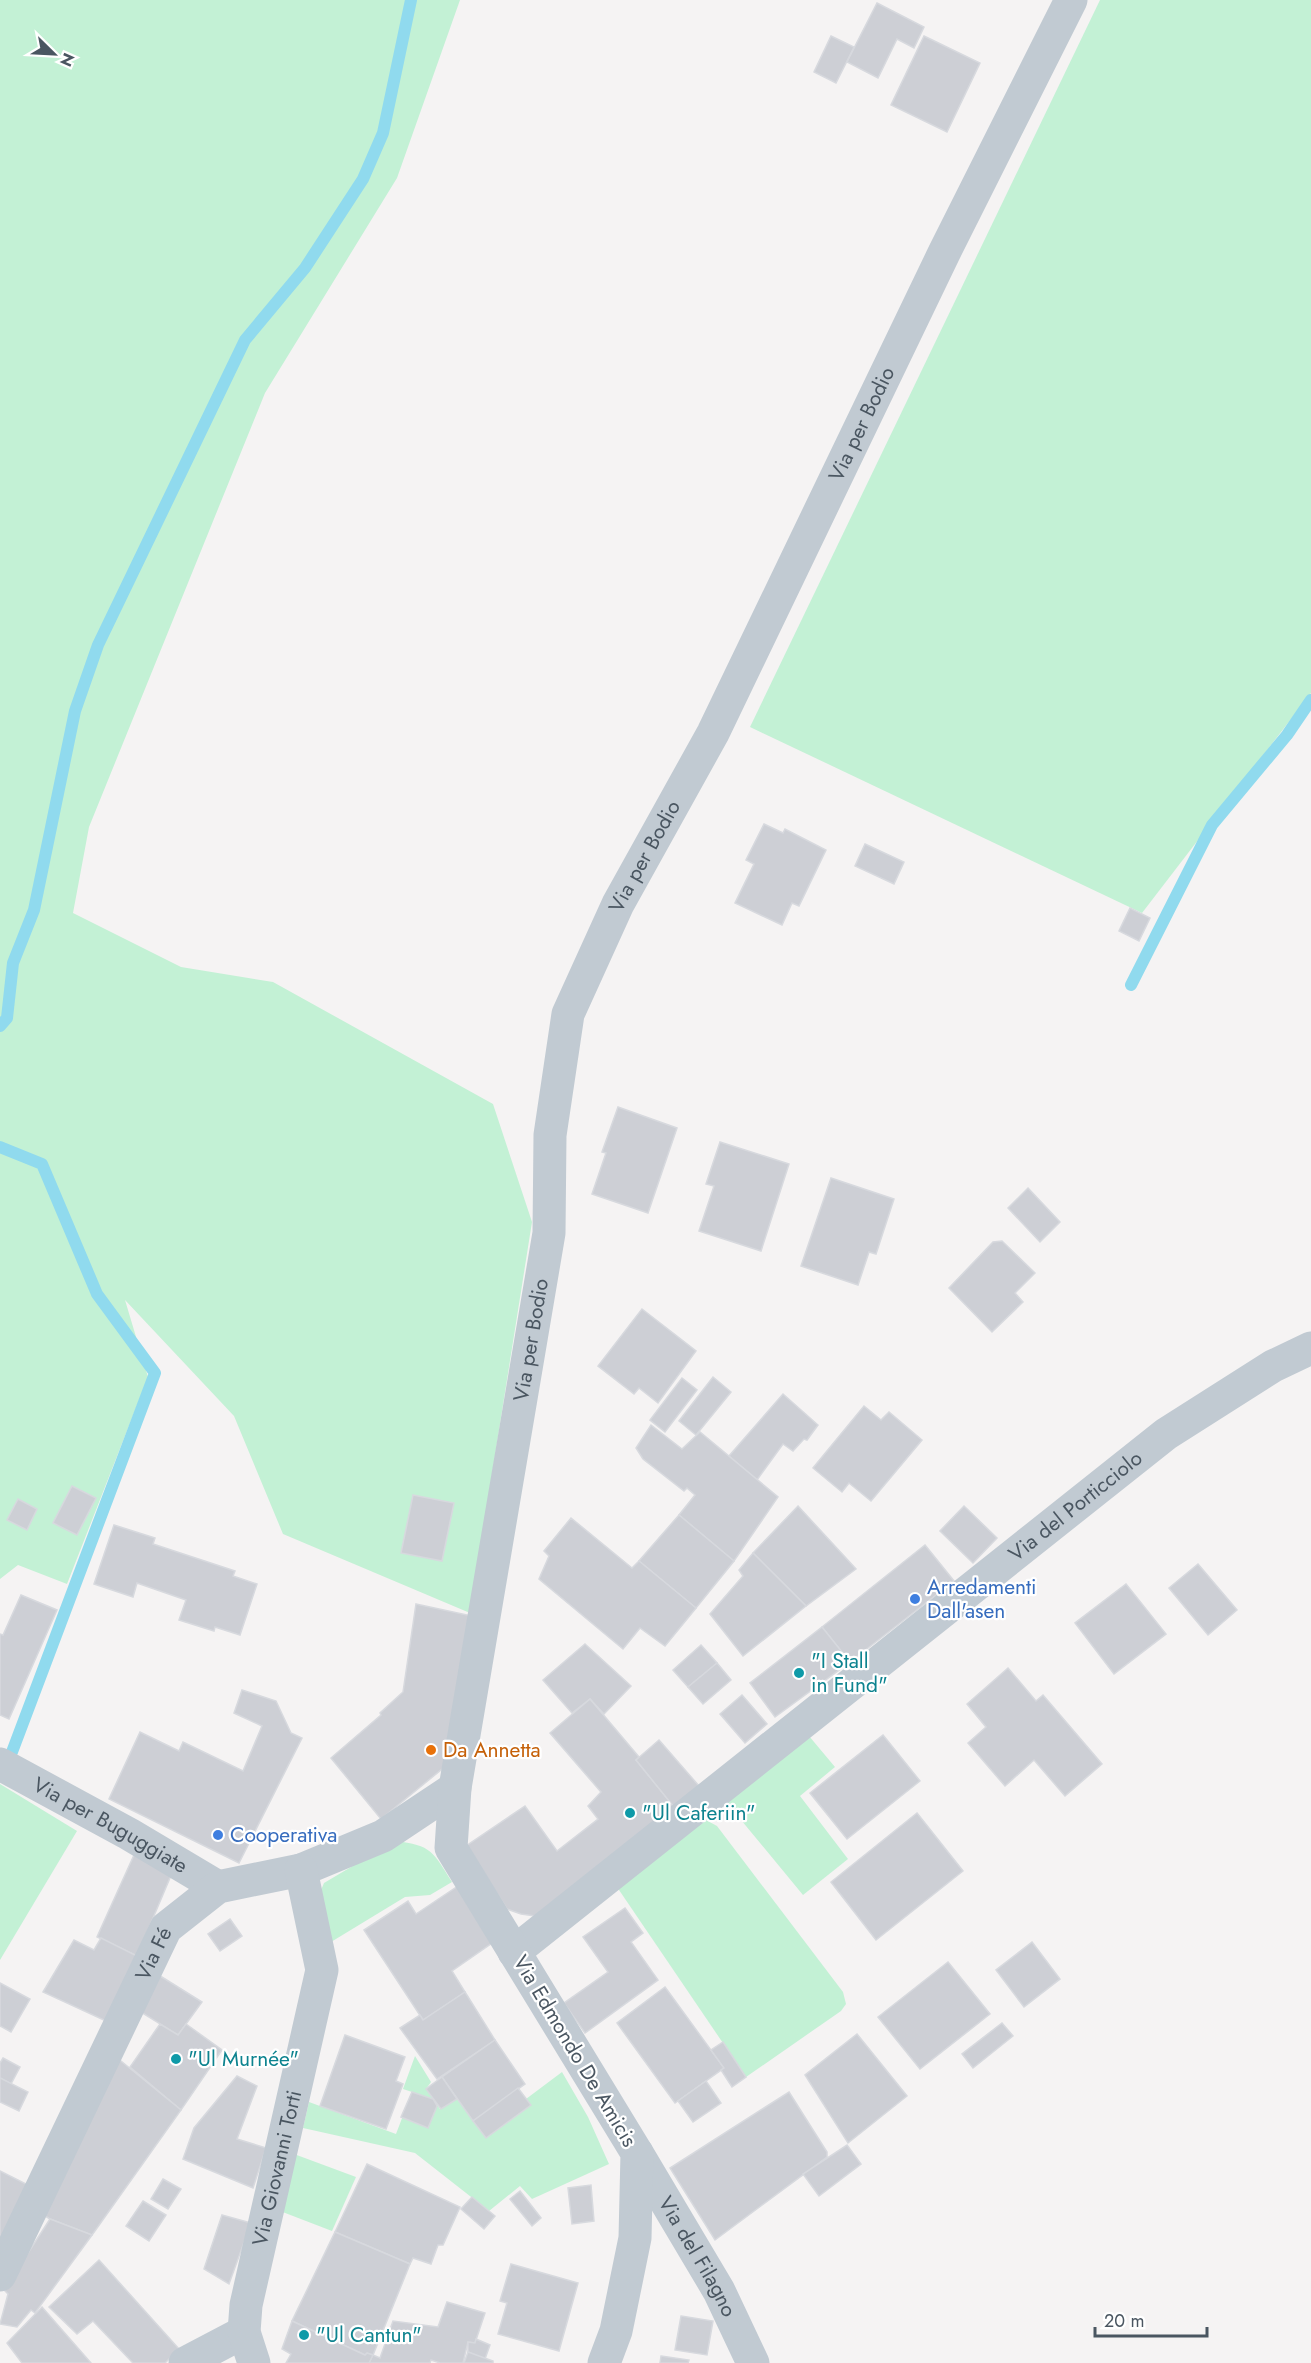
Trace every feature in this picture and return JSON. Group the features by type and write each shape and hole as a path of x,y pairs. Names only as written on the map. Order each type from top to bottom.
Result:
{"street":[{"name":"Via per Bodio","path":"455,1788 549,1233 550,1135 568,1014 618,904 713,733 944,253 1071,0"},
{"name":"Via del Porticciolo","path":"514,1952 1166,1434 1273,1366 1311,1348"},
{"name":"Via per Buguggiate","path":"0,1764 129,1834 218,1887"},
{"name":"Via Fé","path":"0,2275 166,1928 218,1887 301,1870 382,1836 455,1788"},
{"name":"Via Edmondo De Amicis","path":"455,1788 451,1848 637,2153 635,2238 616,2331 604,2363"},
{"name":"Via Giovanni Torti","path":"254,2363 244,2332 246,2305 322,1970 301,1870"},
{"name":"Via del Filagno","path":"637,2153 719,2291 753,2363"},
{"path":"185,2363 244,2332"}],"green space":[{"path":"0,0 460,0 397,178 265,393 89,827 73,913 181,967 273,982 493,1104 532,1222 470,1613 283,1534 234,1416 125,1300 148,1377 67,1584 18,1565 0,1579"},
{"path":"1100,0 1311,0 1311,693 1142,913 750,727"},
{"path":"809,1736 835,1767 800,1796 848,1859 803,1895 727,1803"},
{"path":"0,1784 77,1831 0,1960"},
{"path":"704,1819 717,1826 843,1992 846,2004 841,2011 746,2077 617,1887"},
{"path":"395,1841 417,1845 430,1852 452,1882 430,1895 405,1897 331,1942 319,1895 324,1883"},
{"path":"415,2056 431,2082 426,2089 440,2109 457,2099 486,2137 526,2099 562,2072 588,2117 609,2164 532,2199 520,2186 489,2211 415,2153 303,2128 309,2102 396,2134 412,2092 403,2089"},
{"path":"294,2154 356,2177 332,2231 280,2211"}],"building":[{"path":"877,3 924,27 914,48 897,39 878,78 847,62"},
{"path":"831,36 854,47 836,83 814,72"},
{"path":"924,36 980,63 947,132 891,105"},
{"path":"764,824 783,833 785,829 826,850 799,906 792,903 782,925 735,903 754,864 746,860"},
{"path":"865,844 904,862 894,884 855,866"},
{"path":"1130,908 1150,918 1139,941 1119,931"},
{"path":"618,1107 677,1128 648,1213 592,1194 606,1153 602,1152"},
{"path":"720,1142 789,1164 761,1251 699,1231 714,1186 706,1184"},
{"path":"831,1178 894,1199 876,1254 869,1252 858,1285 801,1266"},
{"path":"1028,1188 1060,1222 1040,1242 1008,1208"},
{"path":"1002,1241 1035,1273 1015,1293 1023,1302 992,1332 949,1288 993,1242"},
{"path":"642,1309 696,1351 658,1403 639,1388 634,1394 598,1366"},
{"path":"713,1377 731,1392 696,1435 679,1421"},
{"path":"682,1378 697,1390 665,1432 650,1420"},
{"path":"783,1394 818,1425 807,1440 804,1439 793,1451 783,1444 757,1480 729,1456"},
{"path":"864,1406 881,1420 889,1412 922,1440 871,1501 849,1483 842,1492 813,1468"},
{"path":"651,1425 682,1449 700,1432 778,1497 734,1561 679,1515 695,1495 687,1488 684,1491 643,1459 636,1448"},
{"path":"72,1486 96,1498 77,1535 53,1523"},
{"path":"413,1495 454,1503 442,1561 401,1553"},
{"path":"18,1499 37,1509 27,1530 7,1520"},
{"path":"798,1506 856,1569 806,1606 753,1553"},
{"path":"964,1506 997,1538 973,1563 940,1531"},
{"path":"679,1515 734,1561 696,1608 639,1561"},
{"path":"571,1518 632,1568 639,1561 696,1608 665,1646 640,1628 623,1649 539,1579 549,1556 544,1551"},
{"path":"114,1525 155,1538 153,1544 235,1571 233,1576 257,1584 240,1635 215,1627 214,1631 179,1620 186,1600 137,1583 133,1597 94,1584"},
{"path":"925,1545 954,1581 850,1662 822,1627"},
{"path":"753,1553 806,1606 743,1656 710,1614 743,1576 739,1570"},
{"path":"1198,1564 1237,1610 1208,1635 1169,1588"},
{"path":"1126,1584 1166,1634 1114,1674 1075,1623"},
{"path":"21,1595 57,1610 9,1719 0,1715 0,1634 3,1635"},
{"path":"416,1604 472,1616 447,1765 381,1819 331,1758 381,1715 380,1713 403,1692"},
{"name":"\"I Stall in Fund\"","path":"822,1627 850,1662 775,1717 750,1683"},
{"path":"585,1644 631,1686 604,1714 590,1699 572,1713 543,1680"},
{"path":"701,1645 717,1663 688,1687 673,1670"},
{"path":"717,1663 731,1680 703,1704 688,1687"},
{"path":"1008,1668 1036,1701 1043,1695 1102,1764 1065,1796 1034,1760 1005,1786 968,1743 986,1727 967,1704"},
{"path":"242,1690 276,1701 291,1733 302,1738 239,1863 109,1799 140,1732 179,1751 183,1742 243,1771 262,1726 234,1713"},
{"path":"742,1695 767,1724 745,1743 720,1714"},
{"name":"\"Ul Caferiin\"","path":"590,1699 639,1757 636,1760 674,1807 535,1916 507,1909 466,1846 525,1806 557,1851 598,1819 588,1806 601,1792 550,1733"},
{"path":"883,1735 920,1781 847,1839 810,1793"},
{"path":"659,1740 699,1786 674,1807 636,1760"},
{"path":"917,1813 963,1871 876,1940 831,1882"},
{"path":"134,1855 172,1873 137,1956 97,1937"},
{"path":"458,1886 495,1941 452,1971 465,1992 423,2020 364,1930 408,1901 416,1914"},
{"path":"625,1908 643,1933 631,1942 658,1980 585,2033 564,2003 608,1972 583,1937"},
{"path":"230,1919 242,1936 220,1951 208,1934"},
{"path":"101,1938 137,1956 106,2021 43,1992 74,1940 94,1950"},
{"path":"1032,1942 1060,1979 1024,2007 996,1970"},
{"path":"948,1962 990,2014 920,2069 878,2017"},
{"path":"157,1974 202,2002 178,2035 136,2009"},
{"path":"0,1983 30,1999 11,2032 0,2026"},
{"path":"665,1987 724,2068 675,2103 617,2023"},
{"path":"465,1992 495,2040 437,2079 400,2028 420,2015 423,2020"},
{"path":"1002,2023 1013,2036 973,2068 962,2054"},
{"name":"\"Ul Murnée\"","path":"160,2024 178,2035 186,2024 222,2050 181,2110 130,2067"},
{"path":"857,2034 907,2096 848,2143 805,2075"},
{"path":"345,2035 405,2057 396,2081 403,2084 386,2129 320,2106"},
{"path":"495,2040 525,2084 473,2121 442,2077"},
{"path":"723,2042 746,2077 732,2087 721,2070 724,2068 711,2050"},
{"path":"116,2057 181,2110 92,2235 50,2219 37,2211"},
{"path":"3,2058 20,2067 11,2084 0,2078 0,2063"},
{"path":"237,2076 257,2086 237,2139 266,2148 253,2188 183,2159 194,2128"},
{"path":"442,2077 457,2099 441,2109 426,2089"},
{"path":"0,2078 28,2092 19,2111 0,2102"},
{"path":"706,2081 721,2103 693,2122 678,2101"},
{"path":"518,2088 531,2105 486,2138 473,2121"},
{"path":"412,2092 433,2099 437,2106 428,2128 401,2117"},
{"path":"789,2092 827,2152 827,2157 715,2240 670,2168"},
{"path":"847,2145 861,2164 819,2196 803,2174"},
{"path":"367,2164 460,2207 443,2245 438,2245 431,2264 413,2258 410,2264 335,2232"},
{"path":"0,2171 36,2189 0,2257"},
{"path":"163,2179 181,2189 168,2209 151,2199"},
{"path":"591,2185 594,2221 572,2224 568,2188"},
{"path":"520,2191 541,2218 532,2226 510,2199"},
{"path":"472,2197 495,2216 484,2229 461,2209"},
{"path":"143,2201 166,2215 149,2241 126,2226"},
{"path":"222,2215 251,2223 229,2284 204,2269"},
{"path":"50,2219 92,2235 35,2313 31,2310 17,2327 0,2324 8,2294 4,2290"},
{"path":"335,2232 410,2264 373,2355 367,2353 365,2355 292,2321"},
{"path":"99,2260 179,2349 165,2363 133,2363 93,2321 77,2334 49,2307"},
{"path":"511,2264 578,2283 559,2351 498,2334 507,2303 500,2301"},
{"path":"447,2302 485,2313 475,2343 468,2342 463,2363 440,2363 431,2360 430,2363 369,2363 373,2355 380,2358 393,2321 438,2327"},
{"path":"42,2307 91,2363 22,2363 7,2343"},
{"path":"681,2316 713,2321 707,2355 675,2350"},
{"name":"\"Ul Cantun\"","path":"292,2321 365,2355 367,2353 373,2355 369,2363 286,2363 291,2354 282,2349"},
{"path":"476,2339 490,2345 485,2359 468,2352 468,2342 475,2343"},
{"path":"468,2352 493,2361 493,2363 464,2363"},
{"path":"661,2356 689,2360 688,2363 660,2363"}],"waterway":[{"path":"0,1026 7,1018 13,963 34,910 75,711 98,645 245,340 305,268 363,179 383,133 411,0"},
{"path":"1131,985 1212,825 1287,735 1311,700"},
{"path":"0,1147 42,1164 97,1294 155,1373 12,1752"}],"place":[{"name":"Arredamenti Dall'asen","path":"915,1599"},
{"name":"\"I Stall in Fund\"","path":"799,1673"},
{"name":"Da Annetta","path":"431,1750"},
{"name":"\"Ul Caferiin\"","path":"630,1813"},
{"name":"Cooperativa","path":"218,1835"},
{"name":"\"Ul Murnée\"","path":"176,2059"},
{"name":"\"Ul Cantun\"","path":"304,2335"}]}
